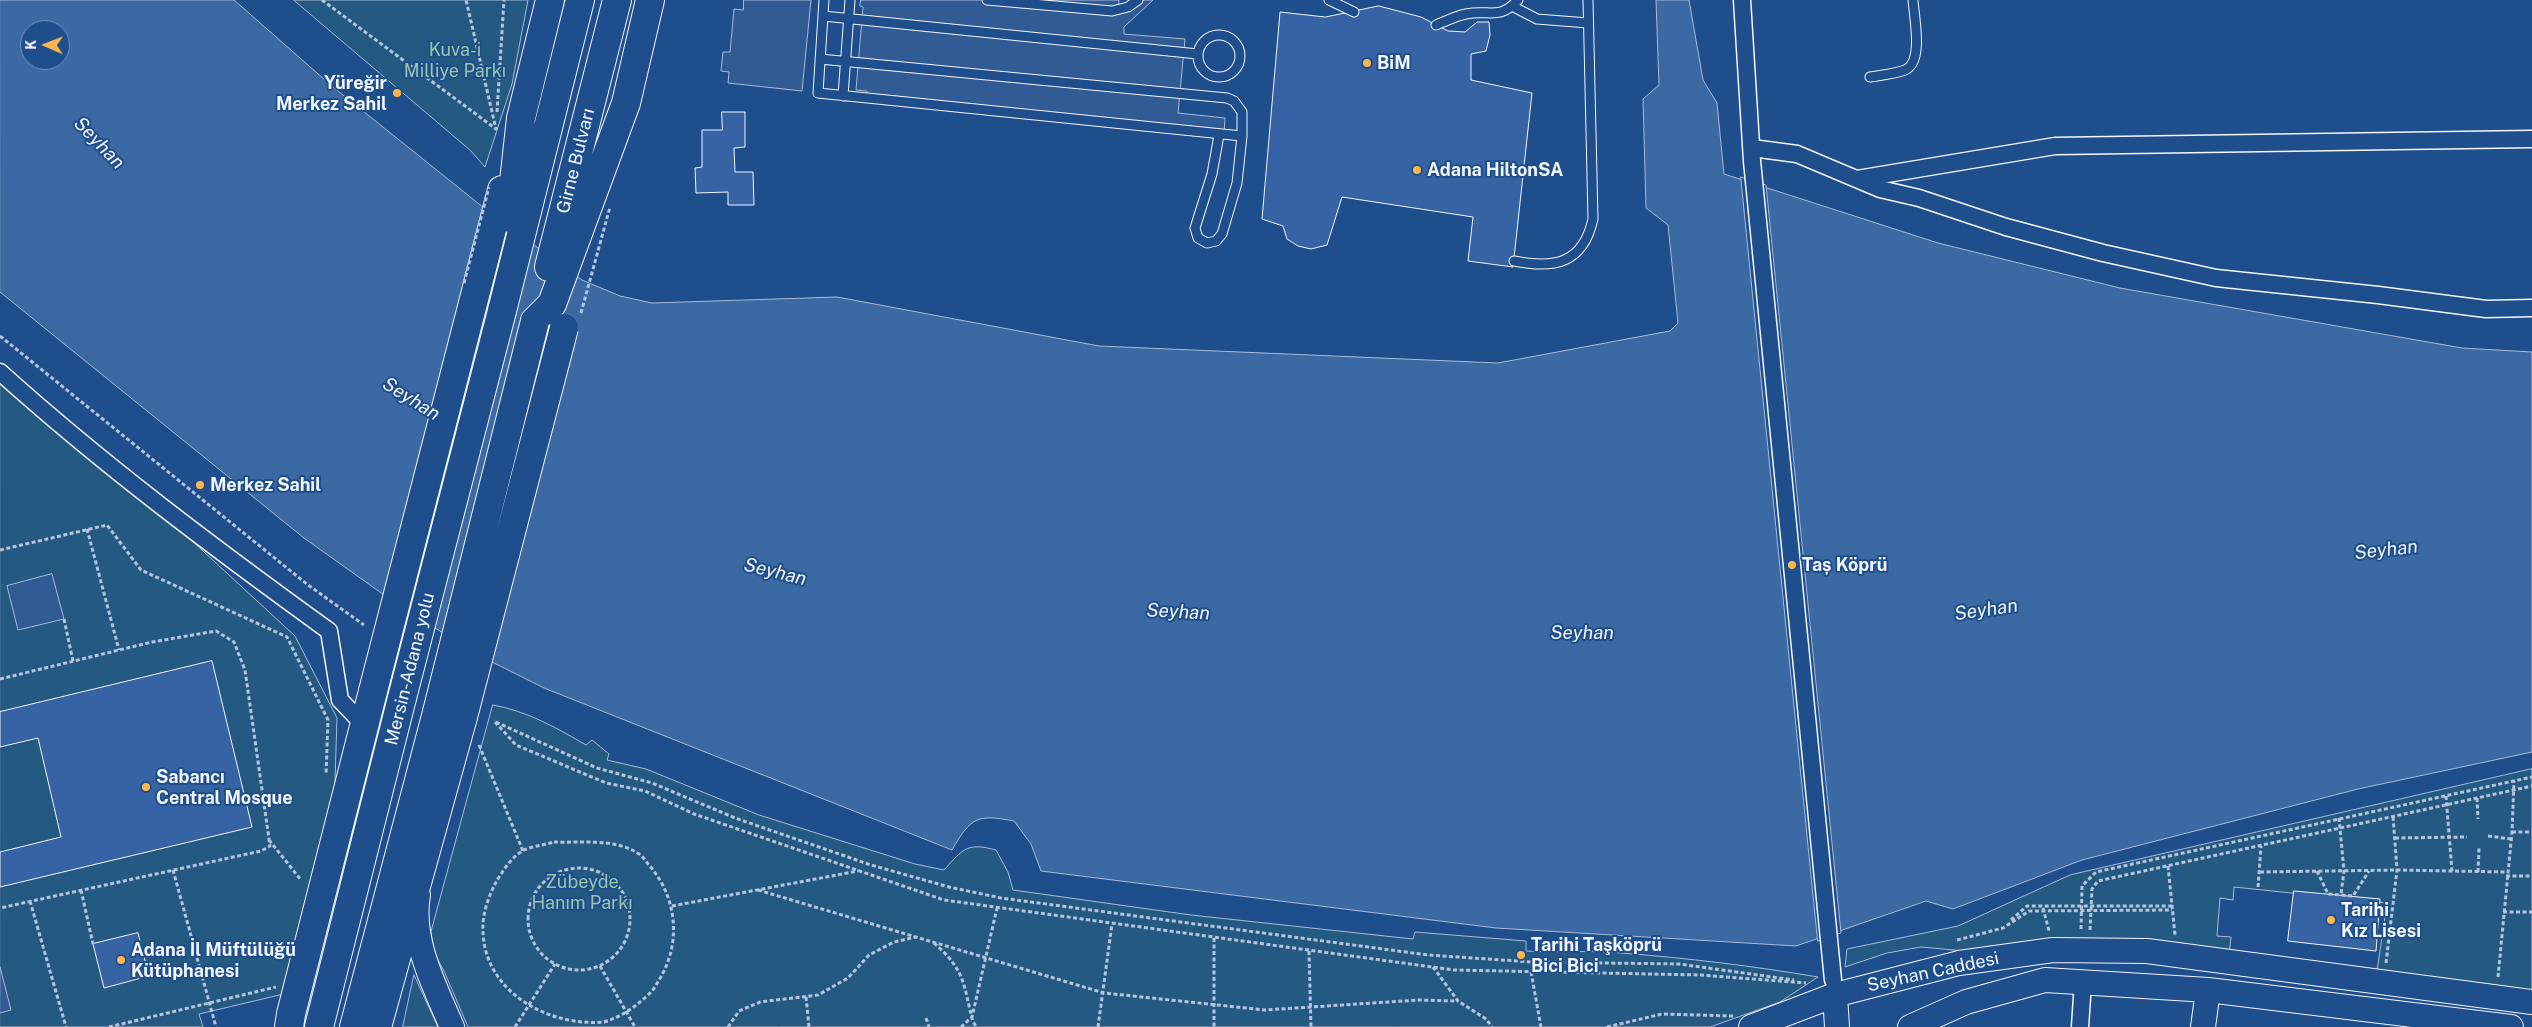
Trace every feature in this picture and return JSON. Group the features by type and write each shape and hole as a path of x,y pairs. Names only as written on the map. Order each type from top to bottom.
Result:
{"highway":[{"name":"Girne Bulvarı","path":"502,311 580,0"},
{"name":"Girne Bulvarı","path":"535,322 617,0"},
{"path":"377,1027 463,717 564,328 588,243 613,172 626,102 650,1"},
{"path":"289,1027 293,1004 549,4"},
{"path":"535,322 552,304 626,102"},
{"path":"502,311 495,286 513,202 520,118"},
{"name":"Mersin-Adana yolu","path":"319,1027 502,311"},
{"name":"Mersin-Adana yolu","path":"354,1027 395,877 535,322"},
{"path":"296,1027 336,909 360,867"},
{"path":"371,1027 375,996 394,919 395,877"}],"main road":[{"path":"427,844 416,907 424,960 452,1027"},
{"name":"Seyhan Caddesi","path":"1746,1022 1834,981 2053,950 2147,952 2532,1002"},
{"path":"1910,1027 1966,1002 2046,980 2208,990 2496,1026"},
{"path":"1834,981 1837,1027"},
{"path":"2204,1027 2208,990"}],"street":[{"path":"1742,0 1752,154 1834,981"},
{"path":"1856,180 2055,146 2532,139"},
{"path":"1752,154 1797,154 1856,180 1969,216 2103,253 2216,278 2378,295 2486,309 2532,308"},
{"path":"0,372 41,409 251,574 329,631 340,700 365,726"},
{"path":"2080,1027 2083,982"}],"lane":[{"path":"824,0 818,93 1242,136"},
{"path":"843,96 850,0"},
{"path":"987,0 1112,11 1128,7 1138,0"},
{"path":"1328,0 1354,12"},
{"path":"1514,260 1535,265 1565,260 1581,248 1591,231 1593,219 1588,0"},
{"path":"1870,77 1904,70 1914,63 1917,53 1913,0"},
{"path":"1436,25 1468,14 1499,14 1515,3 1537,19 1588,23"},
{"path":"823,16 1198,54"},
{"path":"1214,35 1221,35 1227,36 1237,44 1240,57 1236,69 1225,76 1218,77 1206,72 1199,61 1198,54 1203,42 1214,35"},
{"path":"820,58 1227,98 1234,101 1242,112 1242,136 1237,183 1222,234 1216,241 1207,243 1198,238 1195,228 1212,174 1219,134"}],"path":[{"path":"322,0 496,129"},
{"path":"466,0 496,129"},
{"path":"496,129 504,0"},
{"path":"0,336 308,585 364,625"},
{"path":"0,550 107,525 141,570 287,637 328,720 326,783"},
{"path":"88,529 119,650"},
{"path":"64,619 73,661"},
{"path":"0,679 119,650 216,631 234,642 245,670 270,846 261,852 0,908"},
{"path":"495,722 597,768 652,783 735,818 871,865 1001,898 1428,955 1532,962 1678,964 1810,983 1701,975 1531,972 1433,967 944,900 860,871 694,814 646,791 606,783 516,745 495,722"},
{"path":"478,743 523,851"},
{"path":"2081,933 2082,886 2096,872 2532,777"},
{"path":"2498,980 2506,874 2512,832 2514,781"},
{"path":"2090,933 2092,890 2098,881 2532,786"},
{"path":"2446,796 2452,871"},
{"path":"2477,798 2478,819"},
{"path":"2386,969 2397,870 2393,816"},
{"path":"2339,818 2344,871 2341,894"},
{"path":"2512,832 2532,832"},
{"path":"2488,836 2511,839"},
{"path":"2395,838 2467,837"},
{"path":"269,840 306,886"},
{"path":"542,1017 526,1010 503,989 488,962 483,931 487,900 501,873 523,851 554,842 613,844 639,854 660,877 672,906 675,936 668,967 651,993 627,1013 603,1023 576,1026 559,1023"},
{"path":"2258,887 2261,846"},
{"path":"2478,872 2479,848"},
{"path":"2168,866 2176,944"},
{"path":"580,868 597,871 613,880 624,894 630,910 630,928 624,945 612,958 600,966 580,970 555,964 538,949 531,935 528,919 531,903 538,889 550,878 564,870 580,868"},
{"path":"173,870 216,1027"},
{"path":"2260,872 2397,870 2478,872 2532,876"},
{"path":"672,906 860,871"},
{"path":"2317,871 2328,894 2353,896 2369,871"},
{"path":"80,890 93,944"},
{"path":"758,890 1104,992 1264,1010 1419,1000 1458,1002"},
{"path":"30,901 66,1027"},
{"path":"2043,908 2029,910 2002,928 2027,906 2043,908 2172,908"},
{"path":"961,1027 972,1017 997,908"},
{"path":"2043,908 2052,939"},
{"path":"2503,912 2532,912"},
{"path":"1098,1027 1112,924"},
{"path":"728,1027 739,1011 760,1002 818,995 848,978 869,955 894,942 917,937"},
{"path":"1214,938 1214,1027"},
{"path":"932,941 953,960 963,978 972,1017 977,1027"},
{"path":"1309,950 1312,1006 1311,1027"},
{"path":"515,1027 555,964"},
{"path":"600,966 635,1027"},
{"path":"1433,967 1458,1002 1486,1019 1492,1027"},
{"path":"1531,972 1542,1027"},
{"path":"109,1027 281,985"},
{"path":"806,997 809,1027"},
{"path":"1607,1027 1662,1014 1746,1022"},
{"path":"926,1018 930,1027"}],"green space":[{"name":"Kuva-i Milliye Parkı","path":"294,0 528,0 512,84 485,167 471,151"},
{"path":"0,382 150,502 295,636 337,718 334,812 288,993 199,1014 203,1027 0,1027"},
{"name":"Zübeyde Hanım Parkı","path":"493,705 530,716 553,726 586,745 592,740 609,754 607,760 646,769 759,815 915,864 944,870 966,849 978,847 996,850 1008,872 1013,890 1191,915 1413,939 1415,932 1526,941 1526,951 1609,952 1646,955 1745,966 1818,977 1780,1002 1710,1027 468,1027 444,971 434,953 431,932"},
{"path":"2532,769 2532,991 2377,971 2387,903 2234,887 2233,900 2220,898 2217,936 2231,937 2229,956 1965,951 1921,947 1887,953 1845,967 1847,949 1958,926 2070,875"},
{"path":"414,975 438,1027 403,1027"}],"shaded area":[{"path":"744,0 811,0 802,91 728,83 729,72 721,71 723,52 730,52 734,9 743,10"},
{"path":"861,0 1119,0 1118,12 1132,0 1153,0 1124,27 1124,34 1185,39 1178,113 1225,118 1224,133 866,101 867,91 856,90 863,7 860,6"},
{"path":"52,574 64,619 18,630 7,586"},
{"path":"0,967 11,1010 0,1013"}],"water":[{"name":"Seyhan","path":"0,0 234,0 333,87 489,212 582,280 620,296 652,303 837,297 1099,346 1498,363 1670,331 1678,323 1668,225 1646,208 1643,99 1659,85 1656,0 1689,0 1703,80 1717,103 1724,174 1938,243 2120,288 2462,348 2532,352 2532,752 2358,789 2082,860 1953,909 1926,901 1796,946 1496,928 1041,871 1031,844 1014,821 1001,819 983,818 970,824 952,850 544,688 482,657 401,607 304,538 0,292"}],"pier":[{"name":"Taș Köprü","path":"1741,177 1766,185 1841,933 1818,941"}],"building":[{"path":"1379,6 1421,17 1448,31 1465,32 1477,22 1489,22 1490,35 1486,51 1471,54 1471,80 1532,93 1513,267 1468,261 1473,217 1342,197 1327,245 1311,249 1298,246 1287,239 1283,226 1262,219 1280,12 1325,17"},
{"path":"722,112 745,112 745,147 734,148 735,172 753,172 754,205 728,205 728,192 696,193 695,168 702,167 702,130 722,130"},
{"name":"Sabancı Central Mosque","path":"212,661 252,827 0,887 0,852 61,837 38,738 0,747 0,712"},
{"path":"2294,891 2380,899 2376,951 2288,941"},
{"name":"Adana İl Müftülüğü Kütüphanesi","path":"138,933 149,976 104,988 93,944"}],"place":[{"name":"BiM","path":"1367,63"},
{"name":"Yüreğir Merkez Sahil","path":"397,93"},
{"name":"Adana HiltonSA","path":"1417,170"},
{"name":"Merkez Sahil","path":"200,485"},
{"name":"Taș Köprü","path":"1792,565"},
{"name":"Sabancı Central Mosque","path":"146,787"},
{"name":"Tarihi Kız Lisesi","path":"2331,920"},
{"name":"Tarihi Taşköprü Bici Bici","path":"1521,955"},
{"name":"Adana İl Müftülüğü Kütüphanesi","path":"121,960"}]}
